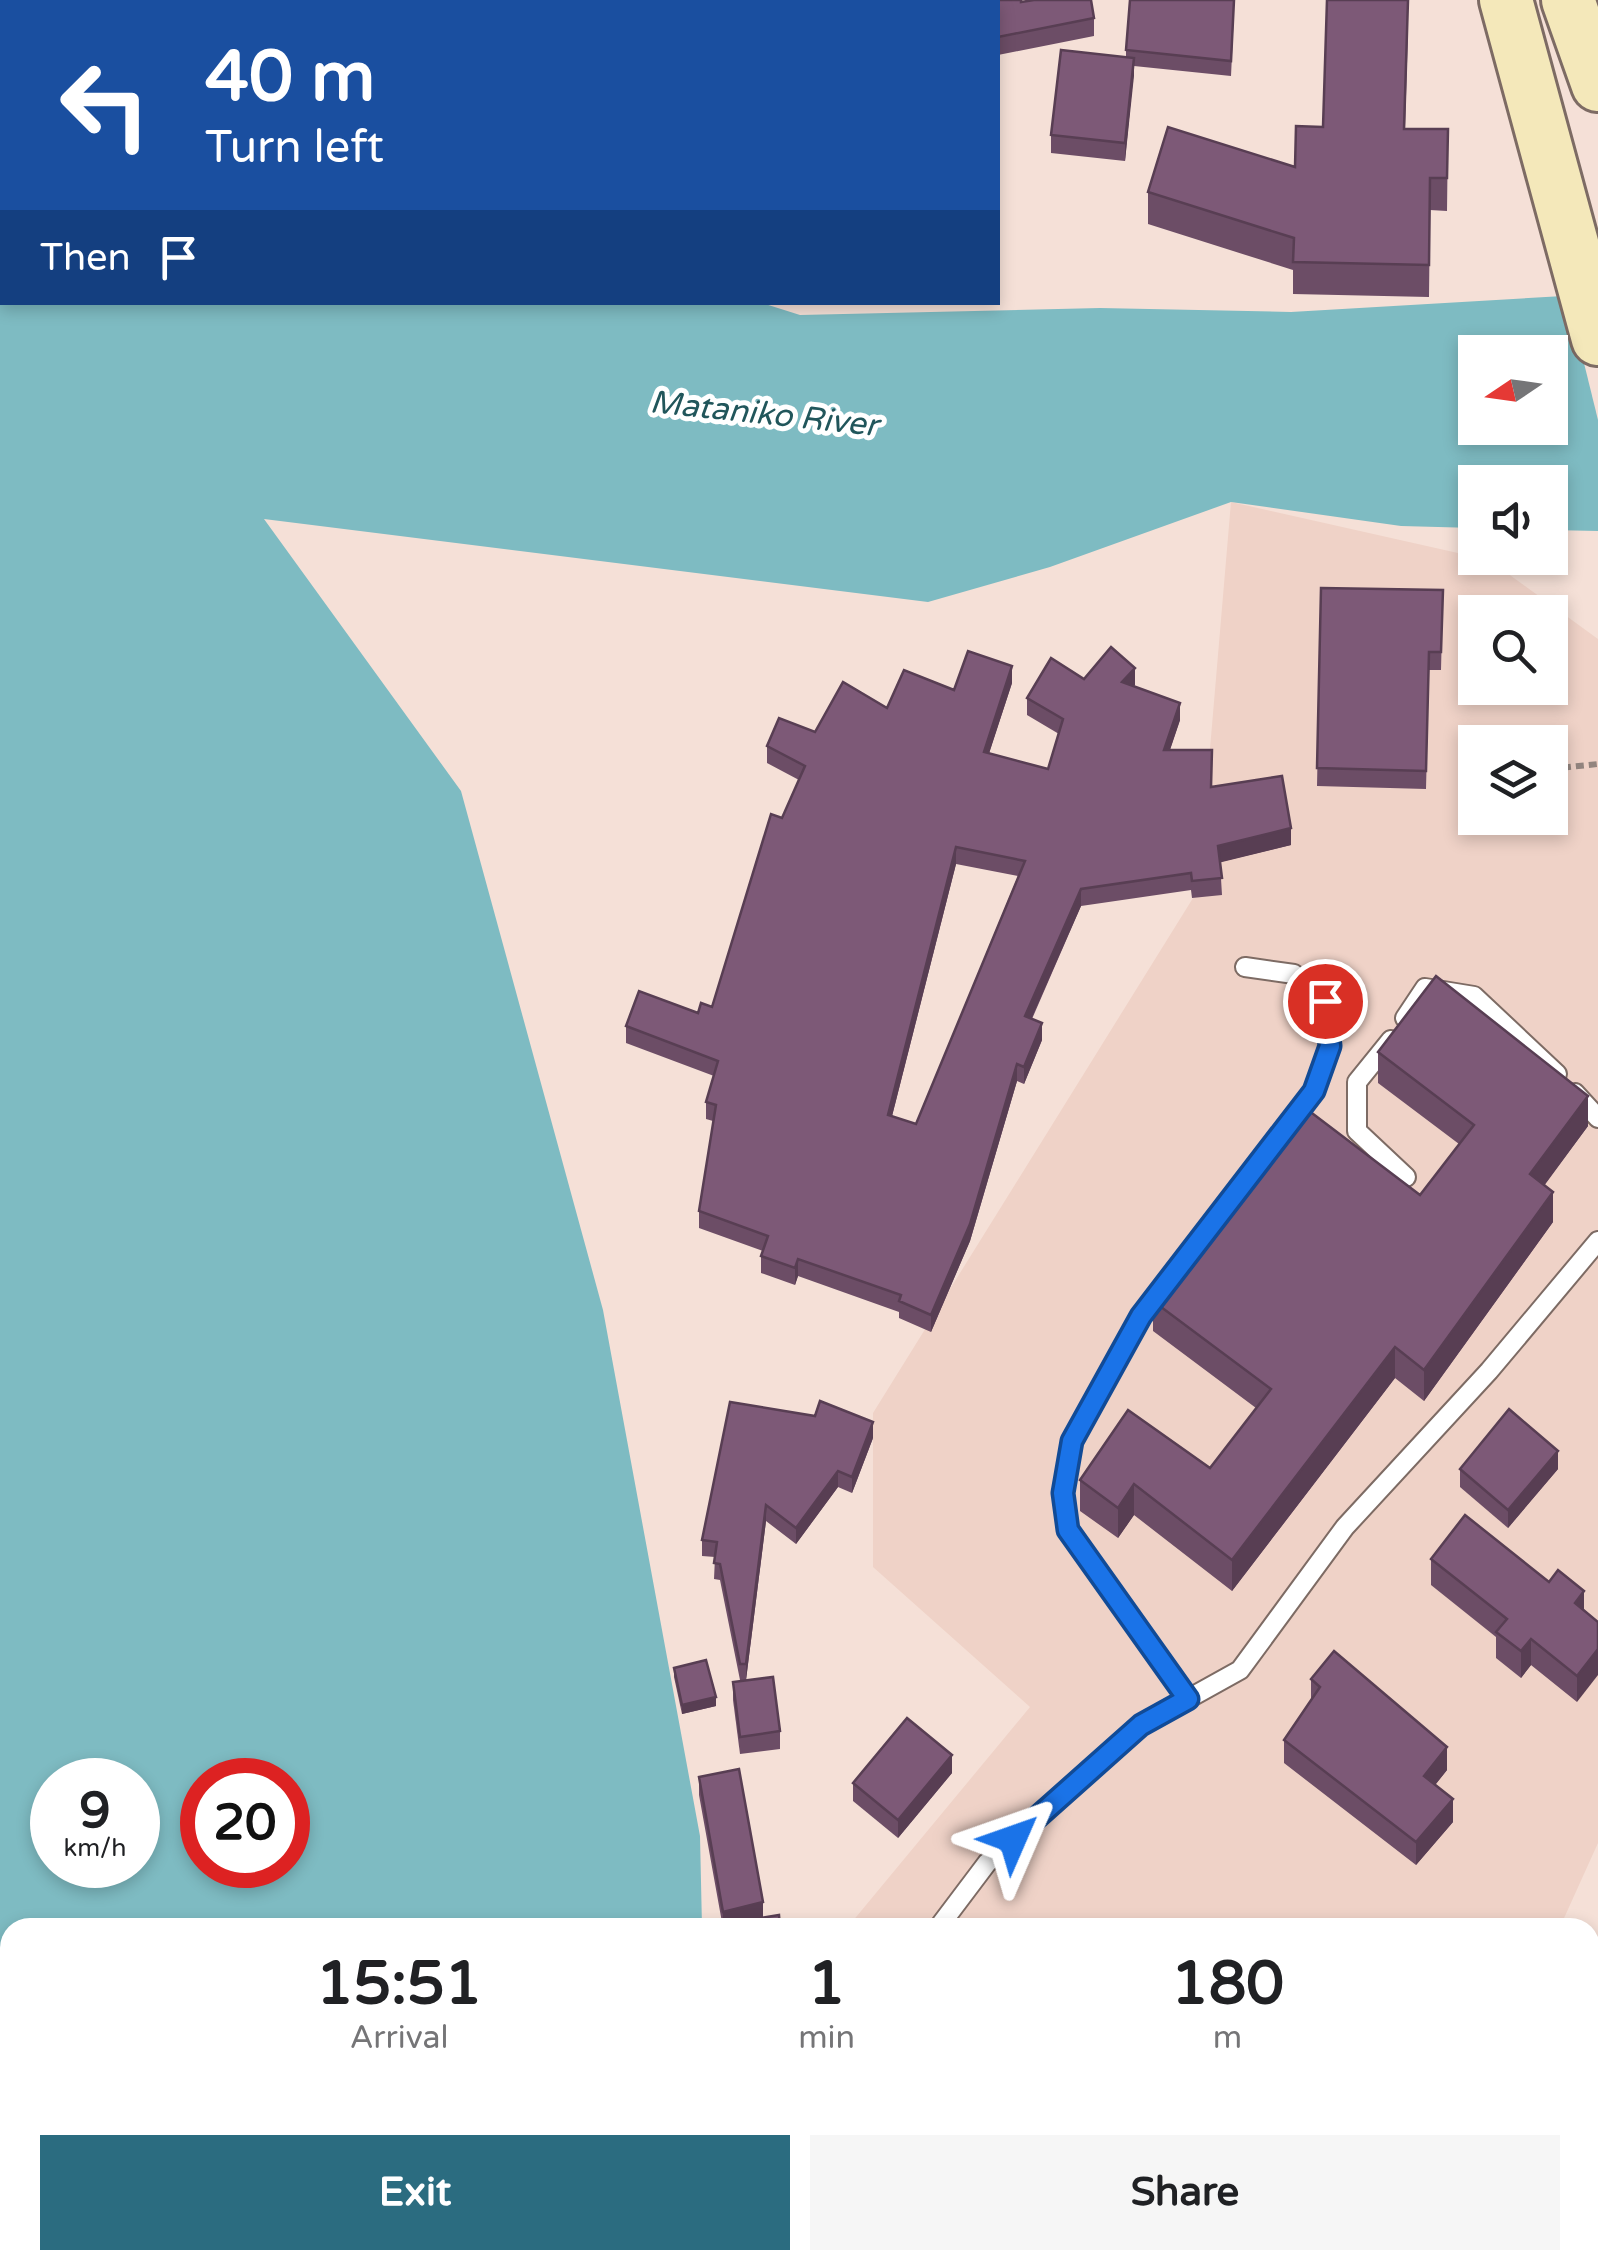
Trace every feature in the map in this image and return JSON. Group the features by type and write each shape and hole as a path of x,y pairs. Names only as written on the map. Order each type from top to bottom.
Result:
{"main road":[{"path":"1506,0 1598,339"},
{"path":"1568,0 1598,85"}],"lane":[{"path":"1188,1699 1068,1530 1063,1493 1072,1441 1141,1316 1314,1091 1330,1046 1325,1001 1294,974 1244,967"},
{"path":"1406,1178 1357,1131 1357,1082 1425,988 1474,996 1598,1118"},
{"path":"946,1918 987,1864 1141,1725 1240,1670 1346,1527 1489,1371 1598,1241"}],"path":[{"path":"1568,767 1598,764"}],"shaded area":[{"path":"1231,502 1458,553 1458,575 1510,575 1537,595 1458,595 1458,705 1568,705 1568,617 1598,639 1598,1843 1564,1918 855,1918 1030,1707 873,1567 873,1413 1198,890"}],"water":[{"name":"Mataniko River","path":"1598,294 1598,531 1568,530 1568,465 1458,465 1458,528 1401,526 1231,502 1050,567 928,602 264,519 461,791 603,1310 700,1836 702,1918 0,1918 0,305 768,305 800,315 1100,308 1291,312"}],"pier":[{"path":"1598,289 1598,420 1566,290"}],"building":[{"path":"1000,0 1091,0 1094,18 1000,37"},
{"path":"1130,0 1234,0 1231,61 1126,50"},
{"path":"1327,0 1408,0 1404,129 1448,129 1447,178 1430,178 1429,265 1293,262 1294,238 1148,192 1168,127 1295,167 1296,126 1323,127"},
{"path":"1061,50 1134,58 1125,143 1051,135"},
{"path":"1321,588 1443,590 1441,652 1429,652 1426,771 1317,768"},
{"path":"1111,647 1135,668 1122,682 1180,703 1164,750 1212,750 1211,787 1282,776 1291,828 1218,846 1222,878 1192,881 1191,873 1081,889 1025,1016 1042,1023 1024,1067 1017,1064 970,1224 931,1315 899,1301 901,1295 798,1259 795,1268 761,1256 768,1236 699,1211 716,1105 706,1102 718,1061 626,1026 639,991 698,1013 701,1003 712,1007 771,814 782,818 805,766 767,746 779,718 815,732 843,682 887,708 904,670 954,690 968,651 1012,666 984,752 1048,769 1063,719 1027,698 1051,658 1084,679","holes":["956,847 1025,861 916,1124 888,1115"]},
{"path":"1436,976 1588,1096 1530,1174 1553,1192 1424,1370 1395,1347 1232,1560 1134,1484 1118,1508 1080,1480 1128,1410 1210,1468 1271,1389 1153,1301 1300,1104 1420,1195 1474,1125 1378,1052"},
{"path":"820,1401 873,1422 852,1477 838,1471 796,1528 766,1505 746,1664 740,1664 720,1564 714,1563 717,1542 702,1540 730,1402 815,1416"},
{"path":"1509,1409 1558,1451 1508,1510 1460,1469"},
{"path":"1465,1515 1549,1582 1558,1570 1584,1591 1575,1603 1598,1622 1598,1649 1577,1676 1531,1639 1521,1651 1496,1632 1507,1619 1431,1559"},
{"path":"1334,1651 1447,1747 1424,1776 1453,1799 1416,1842 1284,1740 1320,1687 1311,1679"},
{"path":"706,1660 716,1697 682,1705 674,1668"},
{"path":"773,1677 780,1731 740,1737 733,1682"},
{"path":"907,1718 952,1755 898,1820 853,1783"},
{"path":"739,1769 763,1902 723,1912 699,1777"}],"route":[{"path":"1013,1839 1141,1725 1188,1699 1068,1530 1063,1493 1072,1441 1110,1380 1141,1316 1314,1091 1330,1046 1325,1001"}]}
